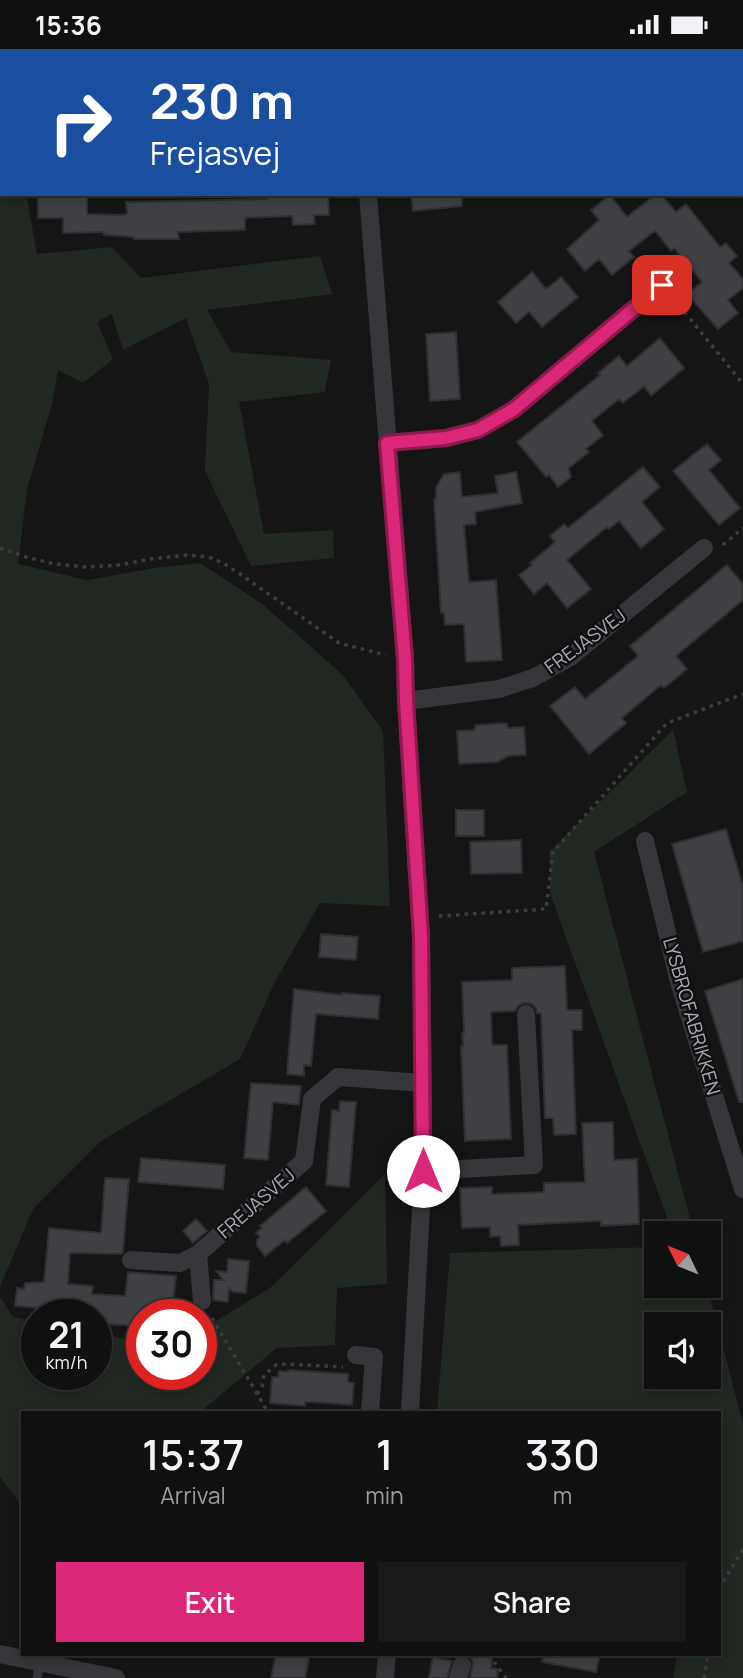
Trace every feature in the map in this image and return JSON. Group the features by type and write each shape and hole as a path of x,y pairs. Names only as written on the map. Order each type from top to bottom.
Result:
{"street":[{"path":"368,196 405,659 420,917 423,1171 410,1411"},
{"path":"387,443 456,436 478,430 513,410 662,285"},
{"name":"FREJASVEJ","path":"406,701 499,689 533,678 569,658 704,548"},
{"name":"LYSBROFABRIKKEN","path":"645,841 679,982 743,1189"},
{"path":"423,1171 534,1165 526,1014"},
{"name":"FREJASVEJ","path":"131,1260 180,1263 198,1254 304,1161 312,1098 338,1077 423,1083"},
{"path":"198,1254 202,1299"},
{"path":"356,1355 374,1357 370,1411"},
{"path":"0,1654 38,1670 116,1678"},
{"path":"385,1678 387,1656"}],"path":[{"path":"662,285 743,384"},
{"path":"742,529 743,536"},
{"path":"704,548 719,548 742,529"},
{"path":"0,548 46,561 86,567 188,555 209,557 243,576 339,643 405,659"},
{"path":"420,917 547,909 553,852 667,723 743,694"},
{"path":"217,1326 267,1411"},
{"path":"257,1394 262,1387 264,1375 275,1365 345,1367 356,1355"},
{"path":"721,1586 743,1549"},
{"path":"704,1678 708,1656"},
{"path":"463,1666 492,1659 506,1678"}],"shaded area":[{"path":"0,196 26,196 37,254 112,247 141,278 320,256 332,294 207,310 231,352 331,360 325,392 239,402 264,534 333,530 334,558 251,566 205,471 209,384 186,318 123,350 112,314 97,322 113,359 83,383 58,370 53,400 27,490 18,564 87,580 200,563 261,603 342,674 383,731 390,906 320,903 275,982 240,1059 101,1141 33,1209 0,1287"},
{"path":"673,730 687,792 594,852 691,1221 668,1221 550,893 550,851"},
{"path":"385,1174 387,1284 337,1288 335,1345 277,1348 201,1411 21,1411 21,1504 0,1477 0,1297 13,1317 21,1319 21,1390 112,1390 112,1336 126,1339 126,1390 217,1390 217,1320 270,1288"},
{"path":"644,1247 644,1299 710,1299 714,1312 644,1312 644,1389 721,1389 721,1340 743,1424 743,1678 673,1678 677,1656 721,1656 721,1411 437,1411 450,1253"}],"building":[{"path":"38,196 87,196 87,214 120,215 127,214 126,202 328,196 329,215 314,215 315,224 293,225 292,216 245,218 245,230 178,232 179,239 134,239 104,235 104,232 63,233 63,218 38,218"},
{"path":"411,196 462,196 462,206 413,211"},
{"path":"611,196 627,217 653,196 663,196 676,212 686,204 720,247 726,243 737,256 729,263 743,279 743,288 728,300 738,313 718,329 687,294 702,282 674,248 671,251 655,231 629,251 634,257 612,275 599,259 585,271 567,249 599,220 591,210"},
{"path":"532,272 546,289 561,277 578,297 542,327 529,312 516,323 498,302"},
{"path":"456,332 460,399 430,401 426,334"},
{"path":"660,338 684,368 651,396 644,386 623,403 619,399 592,421 603,435 586,449 589,452 569,468 571,477 558,487 549,475 546,477 517,442 600,375 598,373 619,356 627,366"},
{"path":"707,444 721,460 709,470 740,508 719,525 673,471"},
{"path":"643,467 660,487 642,502 664,529 641,548 619,521 609,529 607,527 567,560 591,589 567,608 547,583 534,594 519,575 555,542 550,536 564,524 568,528"},
{"path":"460,472 462,497 498,493 495,476 516,472 522,503 475,512 476,524 464,525 469,582 496,580 502,660 466,662 464,624 445,625 444,613 441,613 434,499 436,487 444,474"},
{"path":"727,565 743,584 743,600 676,656 687,669 664,688 661,685 622,718 626,723 589,754 550,706 575,687 585,699 638,656 630,646"},
{"path":"507,723 508,728 524,727 526,755 508,756 497,762 459,764 457,731 475,730 475,725"},
{"path":"456,810 484,810 484,836 456,836"},
{"path":"726,829 743,887 743,941 703,952 672,844"},
{"path":"521,840 522,873 471,874 470,842"},
{"path":"321,934 358,937 356,960 319,957"},
{"path":"565,966 567,1010 582,1010 582,1030 572,1030 576,1134 554,1135 553,1118 545,1118 541,1013 537,1013 532,1004 525,1003 519,1005 515,1011 491,1012 492,1045 507,1045 511,1139 465,1141 461,1046 464,1033 462,982 512,980 512,968"},
{"path":"743,979 743,1102 739,1102 705,991"},
{"path":"294,989 380,996 378,1019 316,1014 311,1066 304,1065 304,1076 287,1074"},
{"path":"251,1083 301,1086 299,1105 273,1102 268,1160 244,1158"},
{"path":"340,1101 356,1102 349,1187 326,1185 332,1110 339,1111"},
{"path":"613,1122 614,1160 637,1159 639,1224 601,1226 601,1221 518,1225 519,1245 501,1246 500,1236 490,1237 490,1227 462,1228 460,1188 492,1187 492,1194 544,1192 544,1183 585,1182 582,1123"},
{"path":"141,1158 225,1165 223,1189 138,1182"},
{"path":"105,1178 129,1179 123,1252 70,1253 68,1284 93,1286 92,1294 125,1296 128,1272 176,1276 174,1299 126,1299 126,1325 112,1324 112,1299 21,1299 21,1306 15,1306 17,1288 24,1289 25,1283 44,1282 49,1228 101,1233"},
{"path":"306,1187 326,1211 287,1243 285,1240 265,1256 257,1246 260,1237 256,1233 262,1228 260,1226"},
{"path":"196,1219 207,1231 193,1243 183,1231"},
{"path":"228,1259 249,1261 246,1293 233,1292 229,1288 228,1302 213,1299 214,1280 223,1280 216,1271 227,1272"},
{"path":"279,1371 348,1374 348,1382 354,1383 352,1405 305,1402 305,1406 270,1403 272,1377 278,1377"},
{"path":"276,1656 310,1656 305,1678 271,1678"},
{"path":"468,1656 493,1656 491,1668 498,1669 497,1678 470,1678 473,1663"},
{"path":"543,1656 600,1656 596,1672 542,1662"},
{"path":"433,1657 452,1661 447,1678 429,1678"}],"route":[{"path":"423,1171 421,936 405,659 387,443 446,438 478,430 513,410 662,285"}]}
